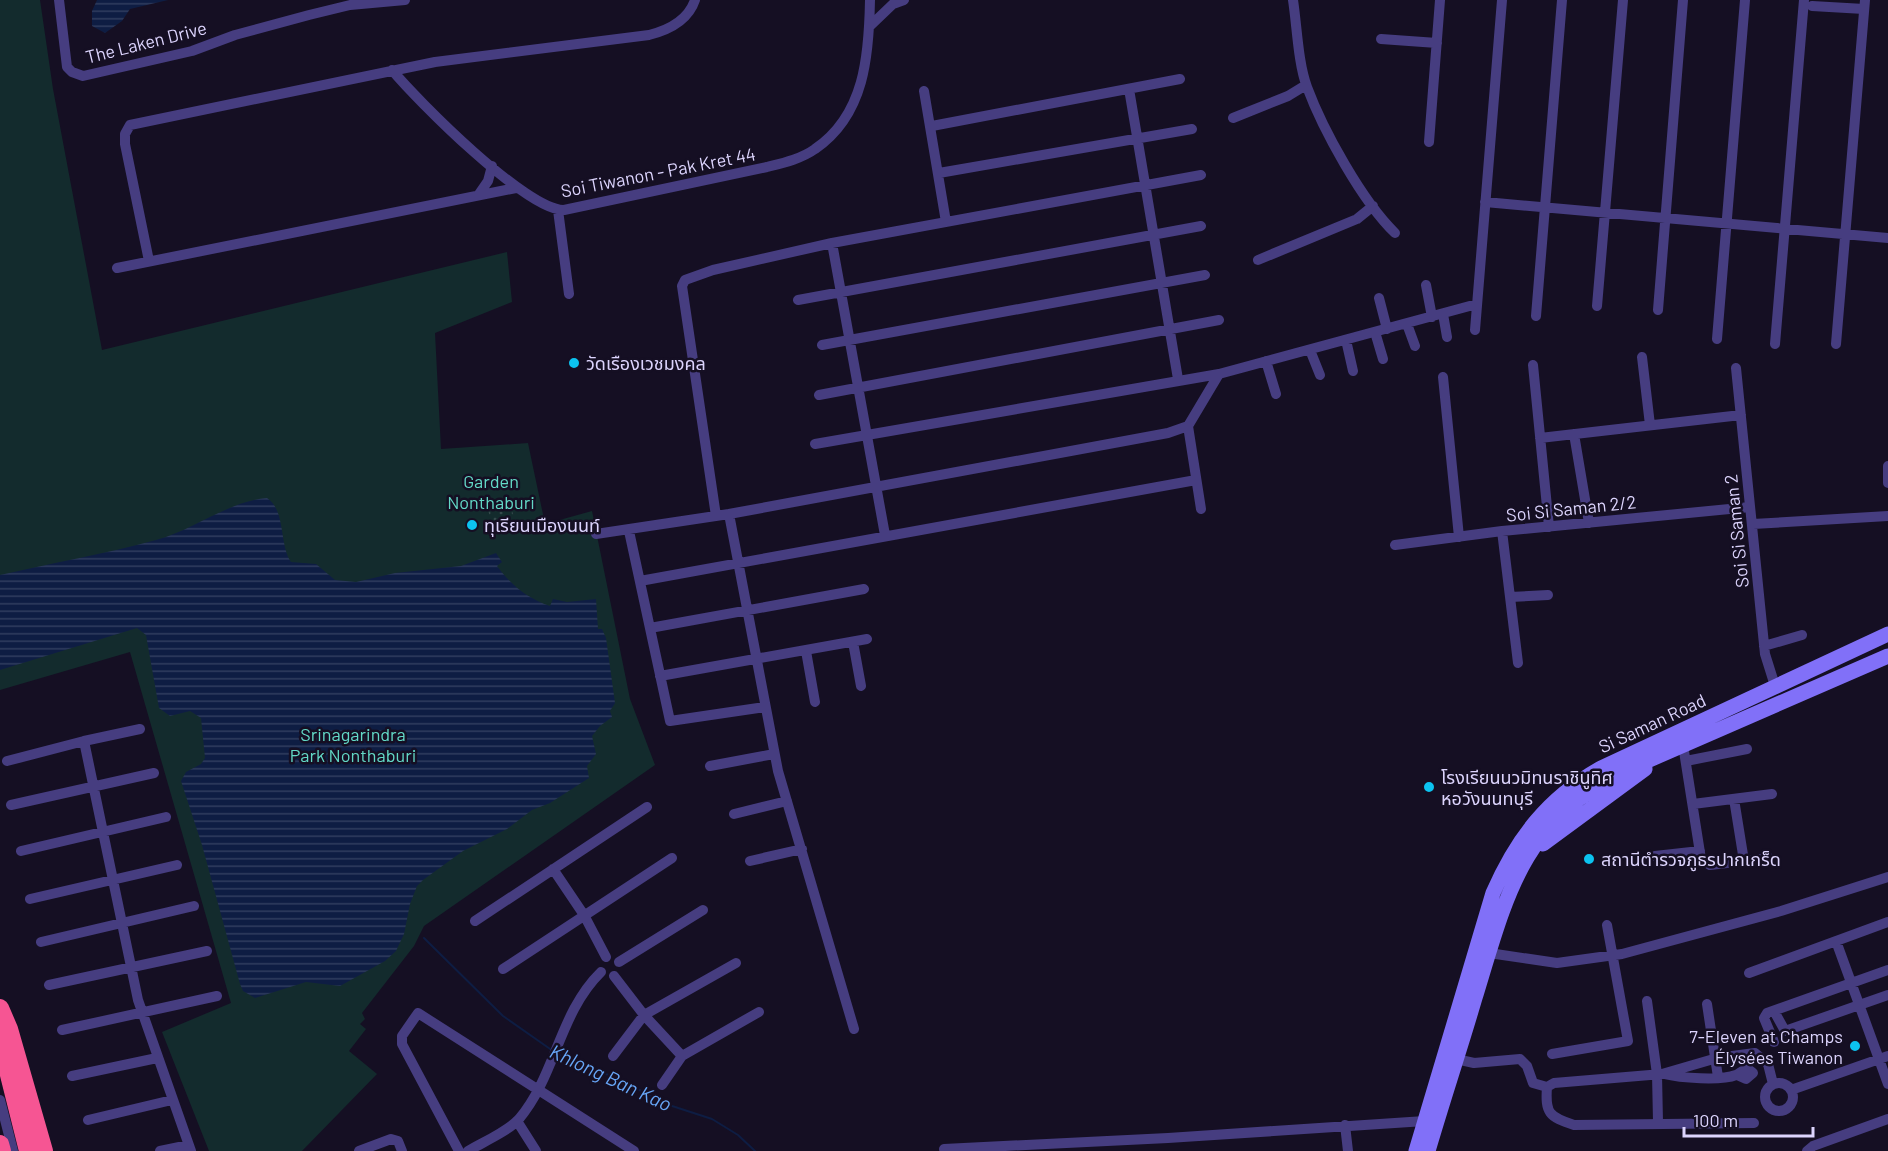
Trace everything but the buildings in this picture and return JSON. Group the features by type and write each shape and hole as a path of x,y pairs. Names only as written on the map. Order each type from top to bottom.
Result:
{"highway":[{"path":"0,1008 9,1029 44,1151"},
{"path":"0,1039 28,1151"},
{"path":"0,1144 2,1151"}],"main road":[{"name":"Si Saman Road","path":"1425,1121 1503,854 1513,831 1536,804 1551,793 1574,784 1617,760 1776,689 1888,634"},
{"name":"Si Saman Road","path":"1489,953 1506,901 1525,860 1570,823 1677,748 1888,656"},
{"path":"1428,1151 1489,953"},
{"path":"1416,1151 1425,1121"}],"street":[{"name":"The Laken Drive","path":"59,0 67,67 72,72 83,76 192,51 235,35 319,12 350,5 405,0"},
{"path":"149,261 125,144 125,134 130,125 435,62 649,35 678,24 695,0"},
{"name":"Soi Tiwanon - Pak Kret 44","path":"392,70 420,102 516,188 542,204 558,210 767,167 795,159 815,149 839,125 855,101 864,80 870,26 870,0"},
{"path":"870,26 893,4 904,0"},
{"path":"1293,0 1306,85 1336,147 1373,206 1395,233"},
{"path":"1429,142 1440,0"},
{"path":"1475,330 1502,0"},
{"path":"1536,316 1562,0"},
{"path":"1597,306 1623,0"},
{"path":"1658,310 1683,0"},
{"path":"1717,339 1745,0"},
{"path":"1775,344 1808,3 1864,5 1836,344"},
{"path":"1381,39 1437,43"},
{"path":"932,126 1180,79"},
{"path":"1233,118 1288,96 1306,85"},
{"path":"1129,89 1178,379"},
{"path":"924,91 932,126 945,222"},
{"path":"939,173 1192,129"},
{"path":"479,194 488,181 492,166"},
{"path":"716,516 683,282 713,270 832,243 1201,175"},
{"path":"117,268 516,188"},
{"path":"1485,202 1888,238"},
{"path":"1258,260 1357,219 1373,206"},
{"path":"558,210 569,294"},
{"path":"798,300 1201,226"},
{"path":"832,243 885,535"},
{"path":"822,345 1205,275"},
{"path":"1426,285 1447,337"},
{"path":"1378,298 1387,329"},
{"path":"815,444 1178,379 1219,374 1477,304"},
{"path":"819,395 1219,320"},
{"path":"1407,324 1415,346"},
{"path":"1375,332 1383,359"},
{"path":"1346,340 1353,371"},
{"path":"1311,350 1320,375"},
{"path":"1642,357 1650,425"},
{"path":"1266,361 1276,394"},
{"path":"1533,365 1549,527"},
{"name":"Soi Si Saman 2","path":"1736,368 1764,646 1776,689"},
{"path":"1201,508 1188,426 1219,374"},
{"path":"1443,377 1459,537"},
{"path":"1540,438 1741,415"},
{"path":"596,534 629,531 729,514 1168,433 1188,426"},
{"path":"1574,434 1589,523"},
{"path":"1888,466 1888,483"},
{"path":"640,581 1196,480"},
{"name":"Soi Si Saman 2/2","path":"1395,545 1502,531 1750,507"},
{"path":"729,514 736,563 774,754 854,1029"},
{"path":"1753,524 1888,516"},
{"path":"629,531 669,719 672,722 765,707"},
{"path":"1502,531 1518,663"},
{"path":"650,628 864,589"},
{"path":"1510,597 1548,595"},
{"path":"1764,646 1802,635"},
{"path":"660,676 867,639"},
{"path":"853,642 861,686"},
{"path":"806,651 815,702"},
{"path":"7,761 140,729"},
{"path":"84,741 143,1014 190,1148 160,1151"},
{"path":"1677,748 1686,761 1701,859 1710,866 1769,858"},
{"path":"1686,761 1747,749"},
{"path":"710,766 774,754"},
{"path":"10,805 154,773"},
{"path":"1692,804 1772,794"},
{"path":"1734,799 1744,861"},
{"path":"734,814 787,801"},
{"path":"475,921 647,807"},
{"path":"21,851 103,834 166,817"},
{"path":"750,861 802,849"},
{"path":"1655,856 1700,851"},
{"path":"503,969 672,858"},
{"path":"30,899 177,865"},
{"path":"553,869 584,915 606,957"},
{"path":"1489,953 1557,963 1614,956 1781,911 1888,877"},
{"path":"41,942 194,906"},
{"path":"619,962 703,910"},
{"path":"1749,973 1888,922"},
{"path":"1552,1054 1628,1041 1607,925"},
{"path":"1836,941 1859,1005 1883,1058 1888,1084"},
{"path":"49,985 132,969 207,951"},
{"path":"468,1151 518,1121 539,1089 580,995 601,972 600,963 606,957 614,957 619,962 619,970 614,976 609,977 601,972"},
{"path":"613,1056 644,1015 736,963"},
{"path":"1774,1042 1764,1018 1767,1013 1888,970"},
{"path":"614,976 644,1015 682,1056"},
{"path":"1774,1011 1785,1031 1888,995"},
{"path":"62,1030 217,996"},
{"path":"1647,1001 1659,1074 1658,1122"},
{"path":"1707,1004 1717,1058 1718,1077"},
{"path":"662,1085 682,1056 759,1012"},
{"path":"459,1151 402,1044 402,1036 418,1013 634,1151"},
{"path":"1551,1085 1659,1074 1717,1058 1755,1053 1768,1064 1773,1084"},
{"path":"72,1077 157,1058"},
{"path":"1791,1090 1883,1058"},
{"path":"1456,1059 1474,1063 1520,1059 1527,1066 1536,1084 1549,1080 1551,1085 1546,1108 1559,1120 1574,1125 1658,1122 1754,1123"},
{"path":"1659,1074 1679,1078 1737,1075"},
{"path":"1780,1083 1791,1090 1792,1101 1785,1110 1775,1111 1766,1104 1764,1099 1767,1088 1773,1084 1780,1083"},
{"path":"0,1100 13,1151"},
{"path":"88,1120 172,1101"},
{"path":"1807,1151 1813,1146 1888,1119"},
{"path":"518,1121 536,1151"},
{"path":"944,1149 1168,1138 1425,1121"},
{"path":"1345,1125 1348,1151"},
{"path":"359,1151 391,1138 398,1141 402,1151"}],"green space":[{"name":"Srinagarindra Park Nonthaburi","path":"0,0 40,0 53,89 102,350 507,252 512,302 435,333 441,449 528,443 545,524 592,511 630,699 655,765 424,926 414,946 362,1013 365,1019 360,1024 366,1029 349,1051 377,1074 302,1151 209,1151 162,1032 231,1003 130,652 0,690"},
{"path":"509,498 516,526 493,532 487,504"}],"water":[{"path":"97,0 168,0 130,9 122,21 105,33 92,26 92,11"},
{"name":"Srinagarindra Park Nonthaburi","path":"267,498 273,503 280,519 287,555 291,562 316,564 335,580 356,582 395,573 461,566 496,553 502,562 497,566 508,579 527,595 542,603 550,606 553,599 567,602 596,599 598,629 602,629 606,638 615,703 610,711 612,717 592,736 596,754 587,766 589,778 550,803 532,810 507,829 463,851 423,880 417,886 410,904 404,934 396,951 385,961 340,986 306,982 255,998 243,991 240,984 202,845 181,781 186,772 201,764 205,758 201,718 190,711 170,716 159,708 146,635 137,628 0,670 0,575 156,540 184,530 239,504"}],"waterway":[{"name":"Khlong Ban Kao","path":"424,938 503,1016 553,1051"},
{"name":"Khlong Ban Kao","path":"558,1054 577,1065 612,1076 669,1105 712,1119 738,1135 755,1151"}],"place":[{"name":"วัดเรืองเวชมงคล","path":"574,363"},
{"name":"ทุเรียนเมืองนนท์","path":"472,525"},
{"name":"โรงเรียนนวมิทนราชินูทิศ หอวังนนทบุรี","path":"1429,787"},
{"name":"สถานีตำรวจภูธรปากเกร็ด","path":"1589,859"},
{"name":"7-Eleven at Champs Élysées Tiwanon","path":"1855,1046"}],"park label":[{"name":"Garden Nonthaburi","path":"491,491"}]}
